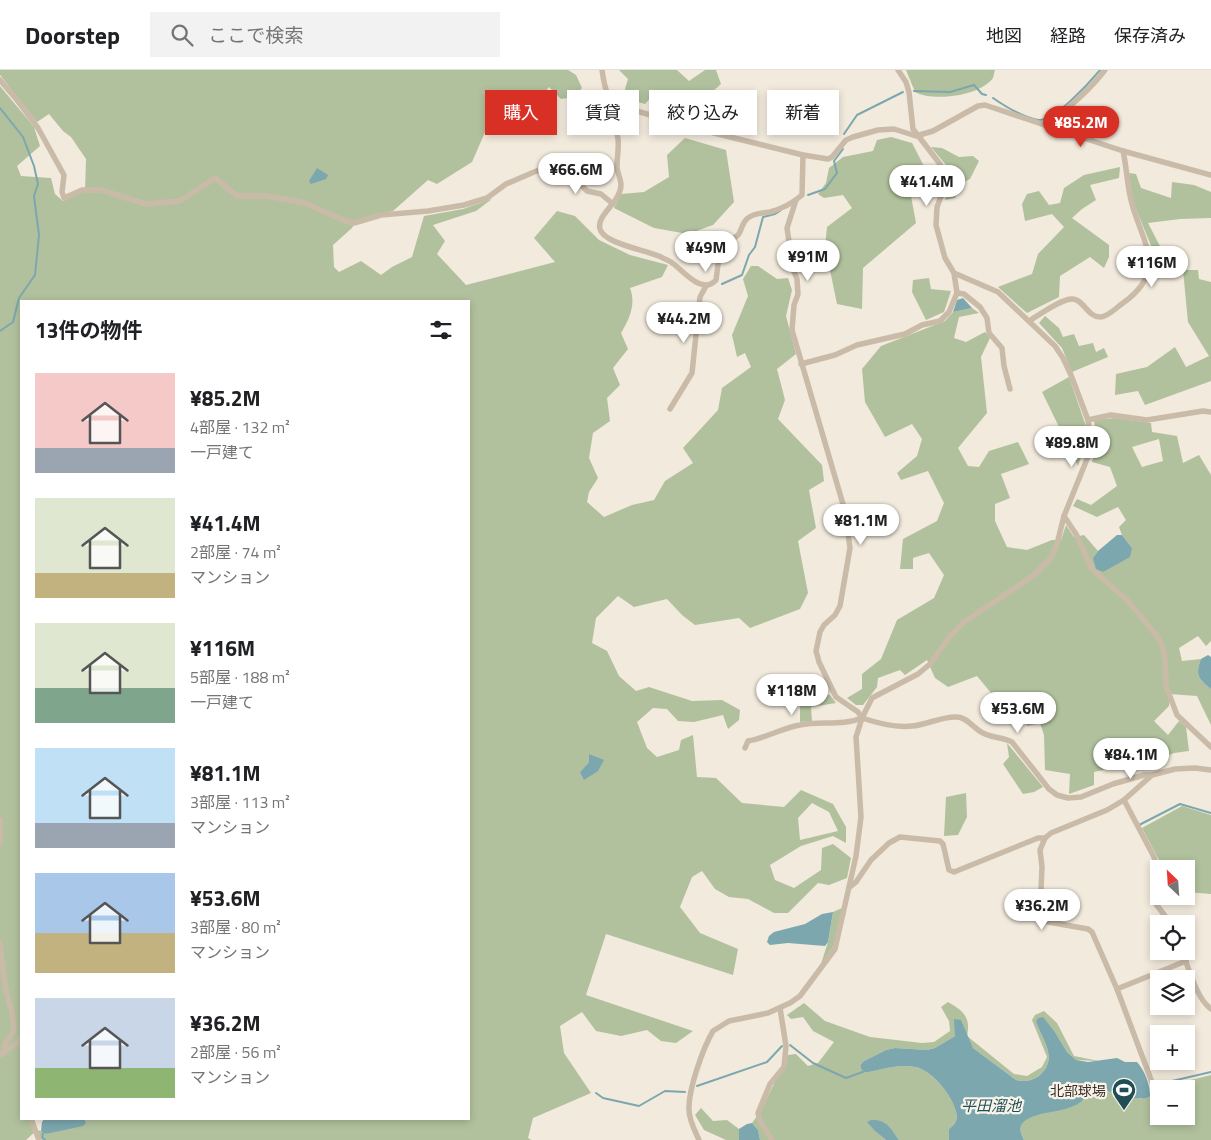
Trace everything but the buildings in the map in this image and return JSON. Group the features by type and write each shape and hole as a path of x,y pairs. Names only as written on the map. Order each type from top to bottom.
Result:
{"street":[{"path":"602,70 607,90"},
{"path":"801,364 834,355 857,345 905,334 922,325 940,321 949,312 957,293 954,273 945,258 936,225 937,207 945,186 945,174 940,164 912,129 909,92 906,82 898,70"},
{"path":"1045,125 1091,87 1105,70"},
{"path":"0,80 38,128 64,175 62,192 64,198 82,190 101,190 146,204 180,201 215,178 237,196 267,196 305,203 345,221 354,223 381,215 428,211 464,205 487,198 506,184 556,164 569,173 587,191 601,194 613,204"},
{"path":"639,112 803,155 828,159 832,157 846,140 878,130 894,129 916,136 933,131 978,106 985,105 1123,151 1211,175"},
{"path":"617,135 617,168 621,185 619,194 613,204 601,218 599,224 602,235 610,240 671,262 693,281 706,286 713,284 716,280 722,244 740,233 744,221 758,213 772,211 796,200 802,195 803,155"},
{"path":"1029,321 1061,302 1071,299 1078,300 1093,315 1099,318 1105,316 1130,298 1142,284 1148,270 1149,254 1131,201 1123,151"},
{"path":"796,200 786,228 793,269 797,279 798,294 794,305 792,330 845,511 850,548 840,606 835,615 824,625 820,632 816,650 819,662 836,697 858,712 862,718"},
{"path":"699,1140 689,1112 690,1100 692,1086 713,1030 729,1021 768,1013 790,1004 800,996 836,950 850,888 861,817 856,737 862,718 872,698 918,674 930,664 951,635 964,622 1033,576 1043,567 1051,558 1057,544 1064,516 1087,458 1090,435 1088,420 1064,358 1055,346 998,292 954,273"},
{"path":"670,409 692,374 700,297 706,286"},
{"path":"957,293 964,294 980,307 987,318 989,332 1002,348 1010,390"},
{"path":"1088,420 1104,415 1146,420 1202,411 1211,412"},
{"path":"1064,516 1076,534 1092,569 1128,602 1157,636 1163,648 1166,686 1177,715 1211,747"},
{"path":"745,748 748,741 762,739 800,725 853,722 862,718 911,726 947,717 960,717 990,737 1004,738 1012,742 1050,789 1057,795 1068,798 1082,796 1136,777 1175,769 1195,768 1211,770"},
{"path":"1151,1080 1117,989 1092,932 1088,929 1048,922 1040,912 1042,868 1040,850 1045,838 1051,833 1106,810 1124,800 1152,775"},
{"path":"1124,800 1154,857 1156,864 1156,904 1164,915"},
{"path":"0,820 0,843"},
{"path":"850,888 871,860 889,843 900,837 940,841 943,844 949,870 954,872 1038,838 1045,838"},
{"path":"0,942 6,989 14,1027 12,1035 6,1040 2,1054"},
{"path":"1117,989 1186,961 1200,996 1205,1004 1211,1008"},
{"path":"772,1140 760,1121 758,1113 770,1084 784,1067 786,1046 780,1008"},
{"path":"2,1054 20,1039"},
{"path":"31,1120 39,1140"}],"green space":[{"path":"0,70 568,70 576,75 582,88 580,90 567,90 567,98 561,99 557,95 557,90 552,90 549,87 546,90 485,90 485,132 472,162 437,184 428,180 393,211 357,220 352,228 333,245 334,267 339,272 361,261 381,275 412,257 424,216 463,209 492,199 476,211 433,225 445,241 437,254 466,285 555,262 534,238 557,211 575,216 599,240 630,255 668,265 662,277 630,288 632,294 631,311 621,333 628,349 613,368 620,385 607,398 610,421 593,433 589,458 598,478 589,492 587,502 604,517 632,505 654,500 665,481 693,463 683,448 718,410 722,388 751,367 745,353 737,357 732,335 748,296 743,279 751,266 758,266 777,279 788,278 792,290 786,316 796,354 777,369 785,400 778,419 822,465 824,481 809,490 816,528 798,541 808,593 800,609 750,628 739,618 695,625 682,615 667,599 634,607 618,596 596,618 592,643 607,651 619,676 636,691 649,687 692,701 722,700 740,710 739,720 728,729 723,715 694,722 678,721 667,709 653,708 637,722 647,748 657,757 679,750 681,740 693,735 697,777 716,778 742,803 784,807 801,790 833,804 846,827 846,843 833,836 801,846 770,865 775,880 794,888 821,870 822,848 833,844 851,858 847,878 829,885 818,883 788,913 774,913 748,899 729,897 715,889 702,871 692,877 680,907 700,933 738,949 733,975 606,934 586,995 693,1031 676,1043 661,1041 647,1030 621,1036 596,1031 582,1012 560,1026 564,1053 591,1093 533,1118 528,1138 531,1140 42,1140 37,1130 26,1140 0,1140 0,86 34,127 40,146 17,166 21,176 51,178 55,194 63,201 85,191 86,159 71,137 63,131 49,114 37,122 0,75","holes":["589,754 598,771 580,772 589,762","812,803 829,812 838,831 800,840 798,818"]},
{"path":"619,70 677,70 689,81 705,70 716,70 721,84 714,90 649,90 649,100 645,104 639,102 639,90 625,90 628,79"},
{"path":"906,70 995,70 993,78 978,89 956,96 933,97 915,92"},
{"path":"891,137 912,143 926,170 911,196 916,223 863,268 862,309 837,304 825,246 827,227 852,208 843,195 824,198 818,194 826,183 829,168 843,157 873,151 877,140"},
{"path":"685,138 726,150 734,202 713,225 688,234 654,228 614,208 621,194 644,192 669,177 667,155"},
{"path":"931,147 942,148 959,157 973,156 979,161 970,179 960,184 955,198 945,200 953,183 951,171"},
{"path":"1120,167 1119,178 1090,185 1096,200 1072,218 1109,245 1109,257 1104,268 1090,257 1060,276 1059,297 1027,313 998,287 1032,274 1038,254 1064,227 1052,214 1025,221 1022,204 1027,194 1039,191 1049,205 1060,203 1064,188 1084,175"},
{"path":"1129,173 1136,174 1141,188 1171,198 1172,182 1194,185 1211,192 1211,218 1148,223 1164,254 1155,255 1133,202"},
{"path":"1183,270 1198,270 1199,279 1211,282 1211,381 1145,405 1138,391 1115,395 1116,374 1147,367 1175,347 1186,367 1209,356 1188,322"},
{"path":"929,278 931,289 951,291 944,312 926,320 912,292 913,280"},
{"path":"972,308 979,313 959,317 954,338 966,342 985,332 990,338 981,357 987,413 958,448 968,466 979,467 989,451 1018,442 1029,464 1001,474 1010,498 995,504 995,521 1007,547 1027,550 1052,540 1061,540 1066,525 1074,537 1084,535 1098,551 1093,558 1132,548 1122,535 1119,527 1126,520 1118,507 1097,517 1073,506 1077,499 1091,505 1117,486 1110,467 1092,462 1097,445 1094,420 1115,418 1151,423 1152,432 1177,436 1183,463 1199,455 1211,475 1211,641 1206,646 1198,636 1179,648 1182,661 1201,659 1198,669 1199,676 1211,689 1211,725 1197,696 1170,694 1169,706 1154,721 1168,735 1179,721 1186,727 1189,751 1174,753 1153,762 1120,766 1094,772 1094,785 1069,794 1070,774 1045,770 1044,735 1040,723 1027,726 1022,708 1001,705 977,676 948,687 935,678 927,660 905,675 900,670 878,678 877,687 863,705 856,705 847,698 862,689 862,674 881,659 897,620 934,598 944,575 929,553 913,558 913,569 900,569 903,539 937,521 944,503 928,471 901,480 897,473 917,456 922,439 912,424 885,437 865,402 862,369 881,346 945,321 953,312","holes":["1159,439 1163,461 1142,467 1132,447"]},
{"path":"1045,316 1059,328 1063,337 1074,334 1079,346 1093,343 1096,352 1104,348 1108,357 1072,372 1062,348 1039,323"},
{"path":"1069,377 1087,429 1085,447 1078,466 1042,392"},
{"path":"830,695 836,703 811,707 812,721 800,722 800,703 810,696"},
{"path":"1007,743 1043,787 1034,792 1023,794 1003,764 1009,757"},
{"path":"966,793 967,817 958,835 944,836 946,797"},
{"path":"1182,806 1211,815 1211,894 1195,893 1195,860 1159,860 1142,828"},
{"path":"842,908 835,944 821,964 828,942 833,912"},
{"path":"948,1002 965,1016 968,1024 967,1036 955,1019 955,1036 935,1048 927,1050 895,1048 886,1050 864,1061 861,1064 861,1069 864,1072 869,1072 892,1067 909,1066 922,1069 936,1079 948,1094 957,1116 954,1124 949,1129 949,1140 899,1140 884,1122 876,1132 886,1140 760,1140 758,1130 752,1123 760,1112 788,1055 796,1054 808,1066 818,1063 834,1042 813,1031 803,1017 791,1019 787,1015 804,1003 825,1021 870,1037 922,1043 934,1042 950,1031 949,1021 941,1007"},
{"path":"1044,1011 1057,1023 1074,1056 1099,1061 1076,1060 1067,1052 1055,1032 1043,1018 1036,1022 1048,1050 1048,1063 1045,1070 1036,1078 1028,1081 1019,1081 973,1048 967,1036 1014,1074 1027,1076 1042,1067 1047,1057 1032,1020 1035,1015"},
{"path":"1211,1075 1211,1140 1024,1140 1020,1130 1023,1123 1030,1117 1081,1102 1091,1092 1096,1090 1112,1091 1141,1099 1150,1096 1150,1125 1195,1125 1195,1080 1191,1080"},
{"path":"701,1108 713,1121 727,1120 739,1129 739,1140 726,1140 704,1130 695,1115"}],"water":[{"path":"317,168 328,175 326,179 311,184 309,181"},
{"path":"963,298 972,308 953,312 957,300"},
{"path":"1117,535 1122,535 1132,548 1130,557 1103,572 1096,569 1093,558 1098,551"},
{"path":"1208,655 1211,657 1211,689 1203,682 1198,673 1201,659"},
{"path":"589,754 604,760 598,771 584,780 580,772 589,762"},
{"path":"833,912 828,942 825,946 788,943 770,945 767,942 769,936 774,932 805,924 822,914"},
{"name":"平田溜池","path":"1043,1017 1067,1052 1076,1060 1088,1062 1117,1058 1125,1062 1137,1062 1146,1078 1150,1096 1138,1098 1096,1090 1073,1106 1027,1119 1022,1124 1021,1131 1024,1140 949,1140 949,1129 954,1124 957,1116 948,1094 936,1079 922,1069 909,1066 892,1067 869,1072 864,1072 861,1069 861,1064 864,1061 886,1050 895,1048 927,1050 935,1048 955,1036 954,1019 961,1020 973,1048 1016,1080 1031,1080 1045,1070 1049,1056 1036,1022 1038,1018"},
{"path":"43,1120 85,1120 86,1123 83,1126 46,1134 41,1131"},
{"path":"871,1120 885,1123 899,1140 886,1140 867,1122"},
{"path":"752,1123 758,1130 760,1140 739,1140 739,1129"}],"waterway":[{"path":"993,98 1026,117 1038,120 1045,119 1071,100 1100,70"},
{"path":"914,91 950,92 974,85 982,94 986,95"},
{"path":"844,134 857,115 903,92"},
{"path":"0,108 23,137 34,166 38,184 34,196 39,235 35,275 19,298 13,322 0,331"},
{"path":"808,195 825,189 837,173 834,161 843,149"},
{"path":"722,284 742,275 749,255 755,247 763,217 780,211"},
{"path":"1139,825 1180,804 1211,813"},
{"path":"790,1045 813,1063 846,1078 865,1071"},
{"path":"697,1086 767,1062 782,1046"},
{"path":"1176,1080 1211,1072"},
{"path":"596,1093 603,1098 639,1106 665,1091 685,1092"},
{"path":"44,1131 42,1137 45,1140"}],"place":[{"name":"北部球場","path":"1124,1111"}]}
